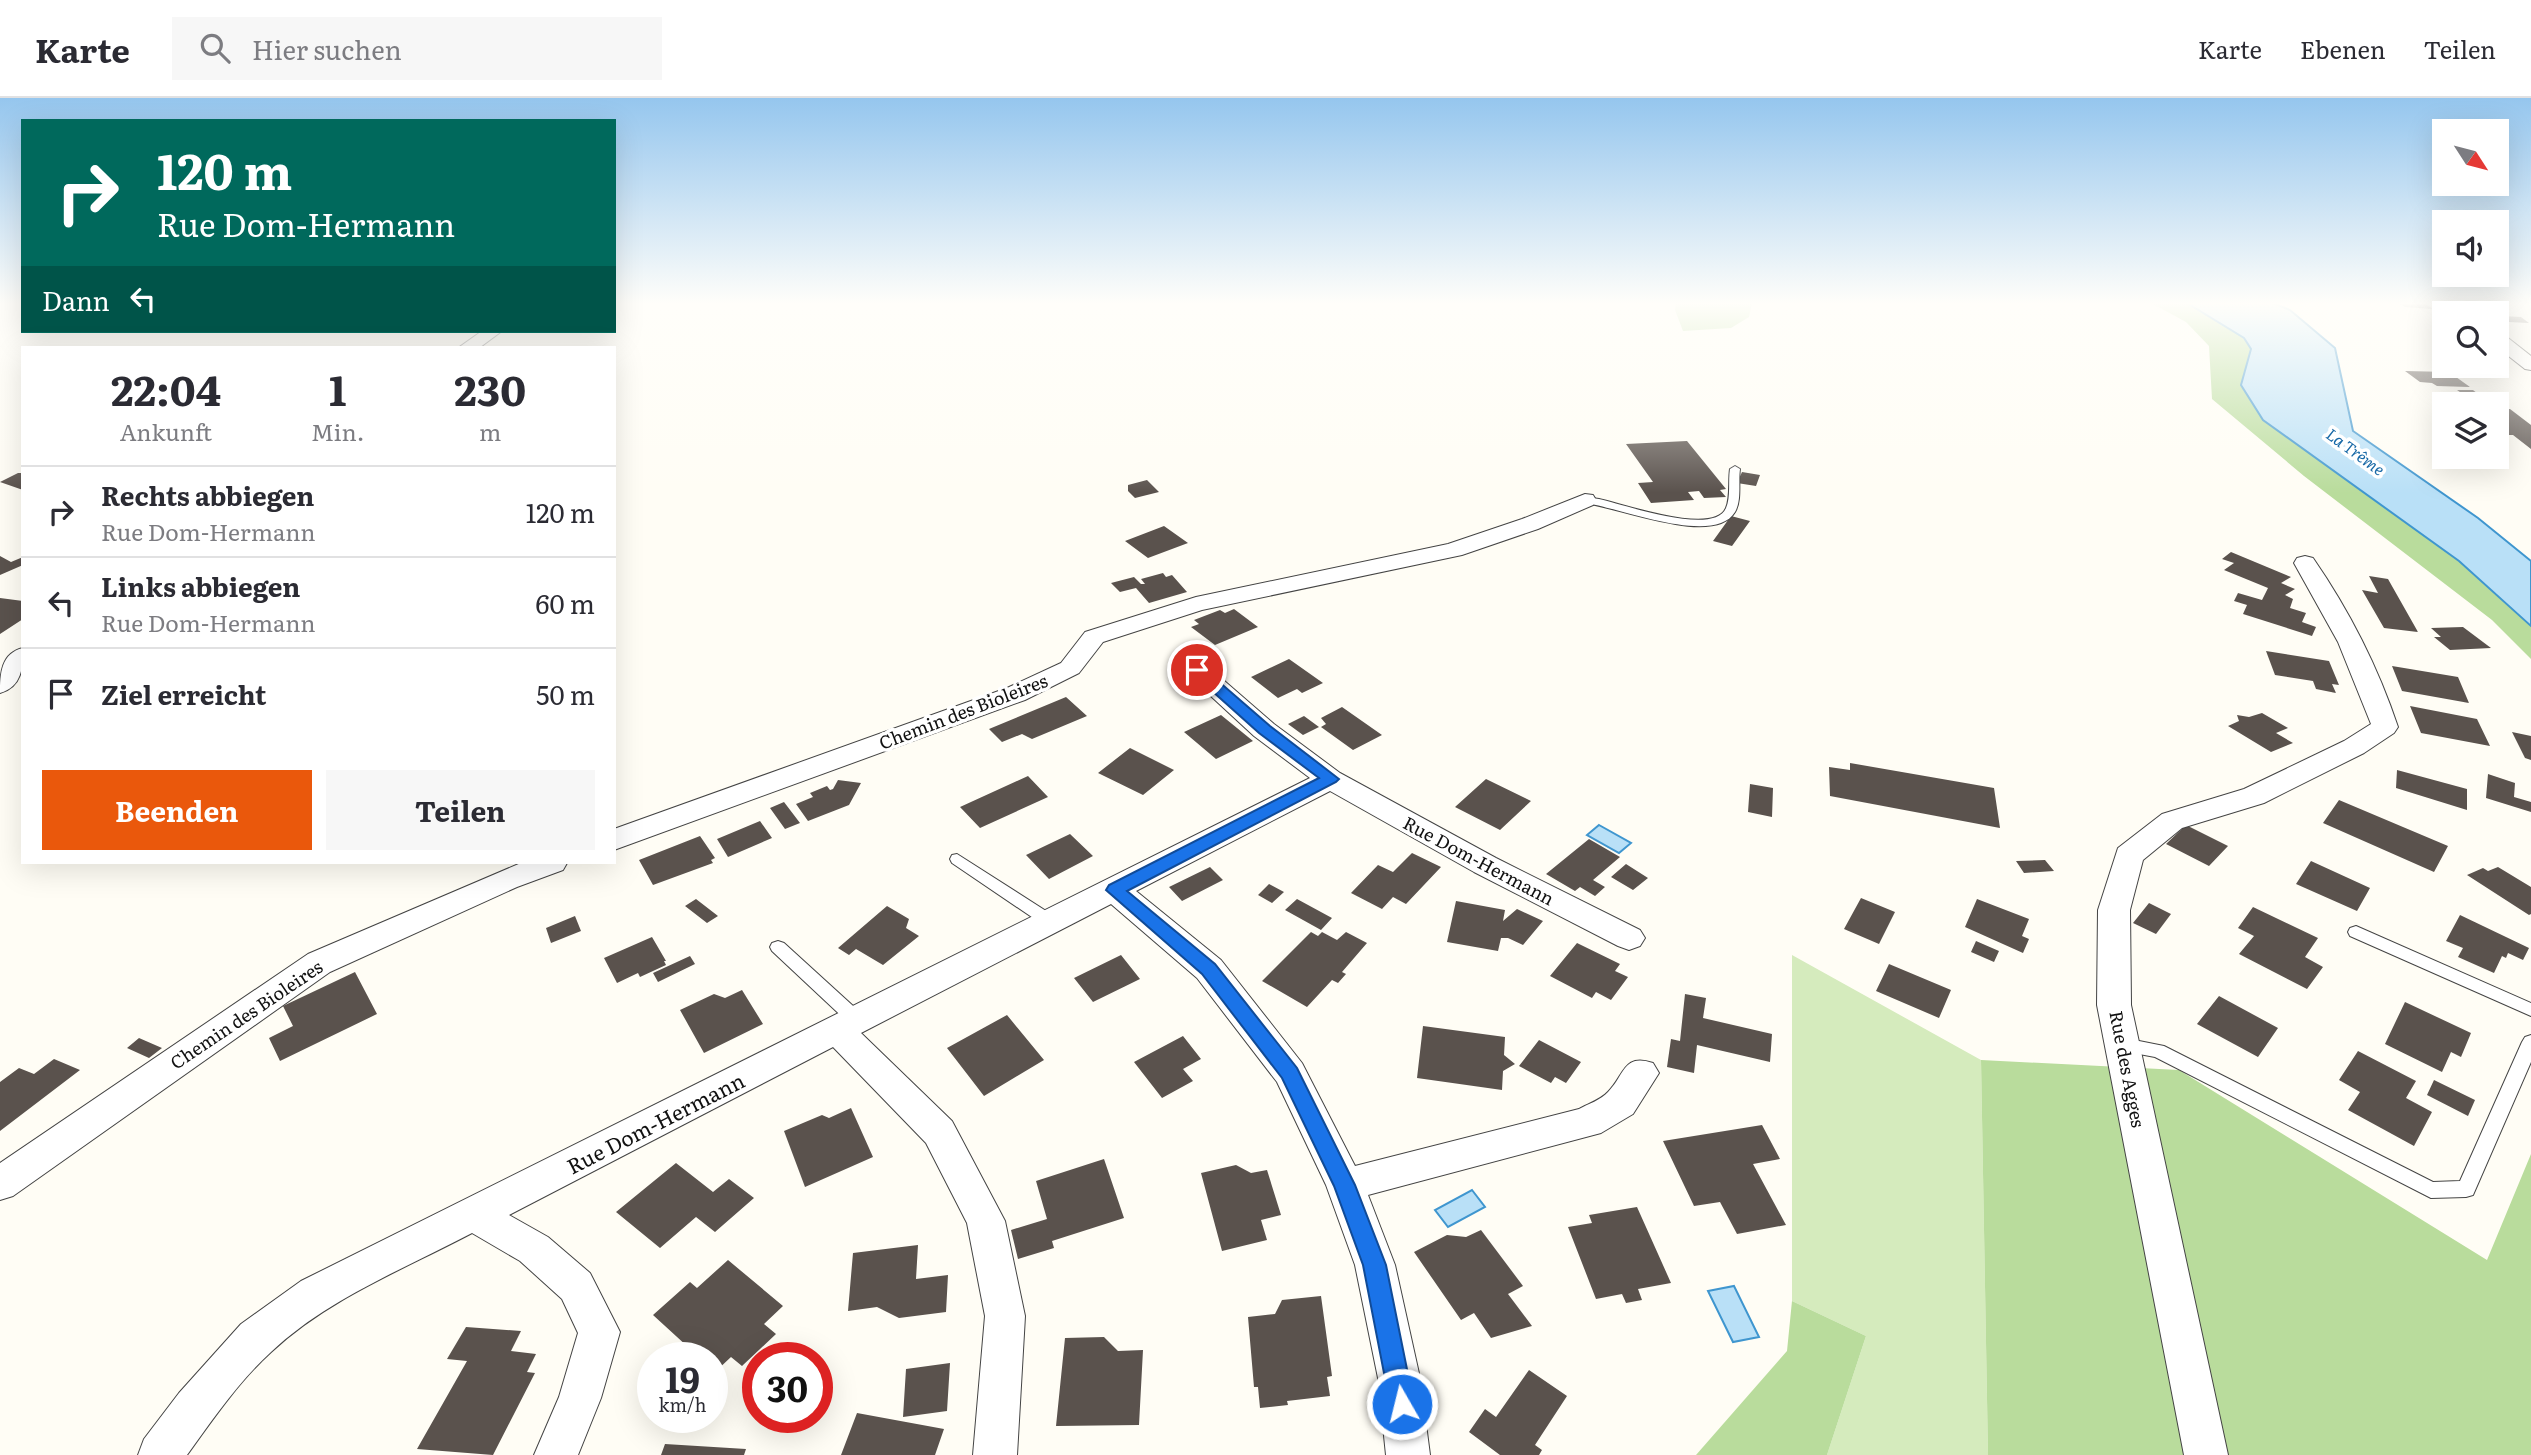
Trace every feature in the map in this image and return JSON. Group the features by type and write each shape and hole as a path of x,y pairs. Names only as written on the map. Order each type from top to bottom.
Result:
{"street":[{"name":"Chemin des Bioleires","path":"616,839 1016,694 1070,668 1094,637 1196,604 1454,550 1530,524 1585,500"},
{"name":"Rue des Agges","path":"2206,1455 2114,1005 2114,910 2129,855 2172,821 2253,796 2354,747 2385,727 2361,663 2339,618 2305,563"},
{"path":"0,685 21,658"},
{"name":"Rue Dom-Hermann","path":"1197,670 1264,730 1331,779 1485,865 1629,938"},
{"name":"Rue Dom-Hermann","path":"160,1455 194,1408 256,1338 315,1294 1331,779"},
{"name":"Chemin des Bioleires","path":"0,1184 319,963 506,879 549,864"},
{"path":"1115,890 1209,969 1290,1073 1345,1185 1375,1265 1399,1378 1408,1455"},
{"path":"847,1025 939,1132 986,1221 1006,1316 995,1455"},
{"path":"1345,1185 1588,1122 1620,1104 1641,1073"},
{"path":"473,1214 534,1249 576,1286 598,1332 580,1398 556,1455"}],"lane":[{"path":"1585,500 1601,500 1673,522 1698,525 1721,520 1729,513 1735,469"},
{"path":"957,859 1051,922"},
{"path":"2356,932 2531,1010"},
{"path":"778,947 847,1025"},
{"path":"2123,1045 2158,1051 2431,1190 2466,1189 2531,1042"}],"green space":[{"path":"2210,366 2246,366 2241,385 2263,420 2459,561 2531,626 2531,659 2492,620 2304,476 2212,399"},
{"path":"1792,955 1981,1060 1988,1455 1827,1455 1866,1336 1792,1301"},
{"path":"1981,1060 2179,1070 2487,1260 2531,1154 2531,1455 1988,1455"},
{"path":"1792,1301 1866,1336 1827,1455 1696,1455 1787,1351"}],"water":[{"name":"La Trême","path":"2246,366 2339,366 2353,431 2478,518 2531,561 2531,626 2459,561 2263,420 2241,385"},
{"path":"1599,825 1631,843 1619,853 1587,835"},
{"path":"1472,1190 1485,1207 1448,1227 1435,1210"},
{"path":"1734,1286 1759,1337 1733,1342 1708,1291"}],"building":[{"path":"2405,371 2432,372 2432,378 2457,378 2470,387 2437,386 2420,382"},
{"path":"2457,390 2476,392 2460,392"},
{"path":"2509,409 2531,425 2531,449 2513,435 2509,435"},
{"path":"1687,441 1726,489 1720,490 1726,497 1704,498 1699,491 1688,492 1694,500 1651,503 1638,483 1653,482 1626,444"},
{"path":"1742,472 1760,475 1756,486 1737,483"},
{"path":"18,473 21,473 21,489 0,482"},
{"path":"1147,480 1159,492 1135,498 1128,491 1128,485"},
{"path":"1731,516 1750,521 1732,546 1713,541"},
{"path":"1164,526 1188,543 1148,558 1125,541"},
{"path":"2231,552 2291,577 2281,583 2295,589 2285,595 2293,599 2290,608 2306,613 2302,622 2316,627 2312,636 2243,614 2247,605 2234,601 2238,593 2262,600 2268,588 2224,570 2234,563 2222,559"},
{"path":"0,556 11,562 21,558 21,566 0,575"},
{"path":"1163,573 1166,577 1172,575 1187,592 1149,603 1136,588 1120,592 1111,583 1134,577 1141,584 1145,584 1141,579"},
{"path":"2369,576 2388,579 2418,632 2384,628 2362,590 2378,593"},
{"path":"0,598 21,601 21,620 0,634"},
{"path":"1234,609 1258,627 1215,645 1191,627 1199,624 1194,620 1220,610 1225,613"},
{"path":"2463,627 2491,648 2450,650 2434,637 2441,637 2431,628"},
{"path":"2266,651 2329,661 2339,685 2332,684 2336,693 2316,689 2313,681 2275,675"},
{"path":"1289,659 1323,683 1302,693 1297,689 1278,698 1251,677"},
{"path":"2392,666 2458,677 2469,703 2402,691"},
{"path":"1066,697 1087,716 1032,739 1022,734 1002,742 989,729"},
{"path":"2410,706 2477,719 2490,746 2421,733"},
{"path":"1342,707 1382,735 1353,750 1321,727 1326,724 1321,718"},
{"path":"2262,713 2288,728 2276,733 2293,743 2271,752 2228,726 2239,721 2237,715 2249,717"},
{"path":"1221,715 1253,741 1216,759 1184,732"},
{"path":"1304,716 1319,727 1303,735 1288,724"},
{"path":"2512,732 2531,736 2531,760 2525,758"},
{"path":"1130,748 1174,770 1143,795 1098,773"},
{"path":"1850,763 1994,788 2000,828 1830,796 1829,767 1850,770"},
{"path":"2397,770 2467,789 2467,810 2396,788"},
{"path":"2488,774 2515,783 2514,797 2531,802 2531,812 2486,798"},
{"path":"1028,776 1048,797 980,828 960,807"},
{"path":"1486,779 1531,801 1500,830 1455,807"},
{"path":"838,780 861,783 849,805 808,821 796,804 813,797 810,793 827,786 830,790 833,789"},
{"path":"1750,784 1773,788 1772,817 1748,812"},
{"path":"2339,800 2448,846 2434,872 2323,823"},
{"path":"784,802 800,823 785,829 770,808"},
{"path":"760,821 772,838 728,857 717,839"},
{"path":"2186,825 2228,846 2209,866 2166,844"},
{"path":"1070,834 1093,856 1049,879 1026,855"},
{"path":"700,836 715,858 711,860 713,863 653,885 639,860"},
{"path":"1589,839 1620,857 1593,880 1605,887 1595,896 1580,887 1575,891 1546,874"},
{"path":"1412,853 1441,867 1406,904 1393,897 1382,909 1351,893 1378,865 1393,872"},
{"path":"2045,860 2054,871 2024,873 2016,861"},
{"path":"2311,861 2370,888 2357,911 2296,884"},
{"path":"1626,864 1648,878 1633,890 1611,877"},
{"path":"1210,867 1223,880 1182,901 1169,887"},
{"path":"2498,867 2531,887 2531,914 2467,875 2483,868 2488,871"},
{"path":"1269,884 1284,892 1272,903 1258,895"},
{"path":"1861,898 1895,912 1879,944 1844,929"},
{"path":"696,899 718,916 707,923 685,906"},
{"path":"1297,899 1332,918 1321,930 1285,910"},
{"path":"1977,899 2029,919 2022,936 2029,939 2023,953 1965,927"},
{"path":"1456,901 1505,910 1503,921 1517,909 1543,921 1523,945 1508,938 1501,938 1498,951 1447,942"},
{"path":"2149,903 2171,914 2156,934 2133,923"},
{"path":"887,906 909,919 906,928 919,936 883,965 856,949 849,955 838,948"},
{"path":"2253,907 2318,938 2305,957 2323,967 2307,989 2239,954 2254,936 2238,928"},
{"path":"2460,915 2529,948 2523,960 2508,953 2506,958 2502,956 2494,973 2458,957 2463,948 2446,941"},
{"path":"575,916 581,931 551,943 546,928"},
{"path":"1311,932 1318,936 1322,932 1337,940 1346,932 1367,943 1342,972 1346,974 1338,983 1332,980 1307,1007 1262,981"},
{"path":"652,937 666,965 640,977 638,973 617,983 604,958"},
{"path":"1976,941 1999,951 1994,962 1971,952"},
{"path":"1577,943 1620,964 1615,971 1628,977 1611,1000 1596,992 1592,998 1550,976"},
{"path":"1121,955 1140,979 1093,1002 1074,978"},
{"path":"690,956 695,964 658,982 653,973"},
{"path":"1889,964 1951,990 1939,1018 1876,991"},
{"path":"355,972 377,1014 280,1061 269,1038 293,1026 283,1006"},
{"path":"742,990 763,1024 704,1053 680,1010 714,994 725,998"},
{"path":"1685,994 1706,998 1703,1018 1772,1034 1770,1062 1697,1045 1694,1073 1667,1067 1671,1039 1680,1041"},
{"path":"2219,996 2278,1028 2258,1057 2197,1024"},
{"path":"2405,1002 2471,1033 2461,1057 2451,1052 2442,1072 2385,1044"},
{"path":"1007,1015 1044,1060 984,1096 947,1048"},
{"path":"1423,1026 1505,1037 1504,1055 1515,1064 1503,1071 1502,1090 1417,1078"},
{"path":"1183,1036 1201,1059 1183,1069 1193,1081 1162,1098 1134,1062"},
{"path":"139,1038 162,1048 149,1058 127,1048"},
{"path":"1539,1040 1581,1062 1566,1083 1555,1077 1551,1083 1519,1066"},
{"path":"2358,1051 2416,1081 2406,1098 2432,1112 2414,1146 2348,1110 2360,1092 2339,1080"},
{"path":"54,1059 80,1070 0,1131 0,1082 19,1068 34,1074"},
{"path":"2434,1080 2475,1100 2468,1116 2427,1095"},
{"path":"851,1108 873,1157 805,1187 784,1131 822,1115 829,1118"},
{"path":"1762,1125 1780,1159 1753,1164 1786,1225 1737,1234 1720,1202 1694,1206 1663,1141"},
{"path":"1104,1159 1124,1218 1052,1241 1054,1248 1018,1259 1011,1230 1047,1219 1036,1181"},
{"path":"676,1163 713,1192 729,1179 754,1198 715,1232 696,1217 660,1248 616,1212"},
{"path":"1236,1165 1251,1173 1267,1170 1281,1215 1261,1220 1267,1240 1222,1251 1201,1173"},
{"path":"1637,1207 1671,1283 1638,1289 1642,1300 1626,1303 1622,1294 1596,1299 1568,1227 1592,1223 1589,1215"},
{"path":"1481,1230 1523,1286 1508,1294 1532,1326 1491,1338 1474,1313 1461,1320 1414,1252 1447,1235 1466,1237"},
{"path":"918,1245 916,1279 948,1275 946,1312 899,1318 877,1307 848,1311 853,1253"},
{"path":"728,1260 783,1306 764,1324 776,1334 768,1342 742,1342 742,1366 731,1357 728,1360 728,1342 683,1342 653,1315 690,1282 697,1288"},
{"path":"1321,1296 1332,1376 1327,1377 1330,1396 1287,1401 1288,1405 1260,1408 1258,1387 1254,1387 1248,1317 1275,1314 1282,1300"},
{"path":"466,1327 521,1331 511,1351 536,1354 527,1372 535,1373 493,1455 417,1449 467,1361 447,1359"},
{"path":"1104,1337 1118,1351 1143,1350 1139,1425 1056,1426 1065,1338"},
{"path":"950,1363 947,1411 903,1417 906,1369"},
{"path":"1529,1370 1567,1396 1535,1445 1542,1450 1539,1455 1500,1455 1469,1432 1485,1409 1496,1417"},
{"path":"857,1413 944,1429 935,1455 841,1455"},
{"path":"665,1444 746,1449 744,1455 661,1455"}],"route":[{"path":"1197,670 1264,730 1331,779 1115,890 1209,969 1290,1073 1345,1185 1375,1265 1402,1404"}]}
